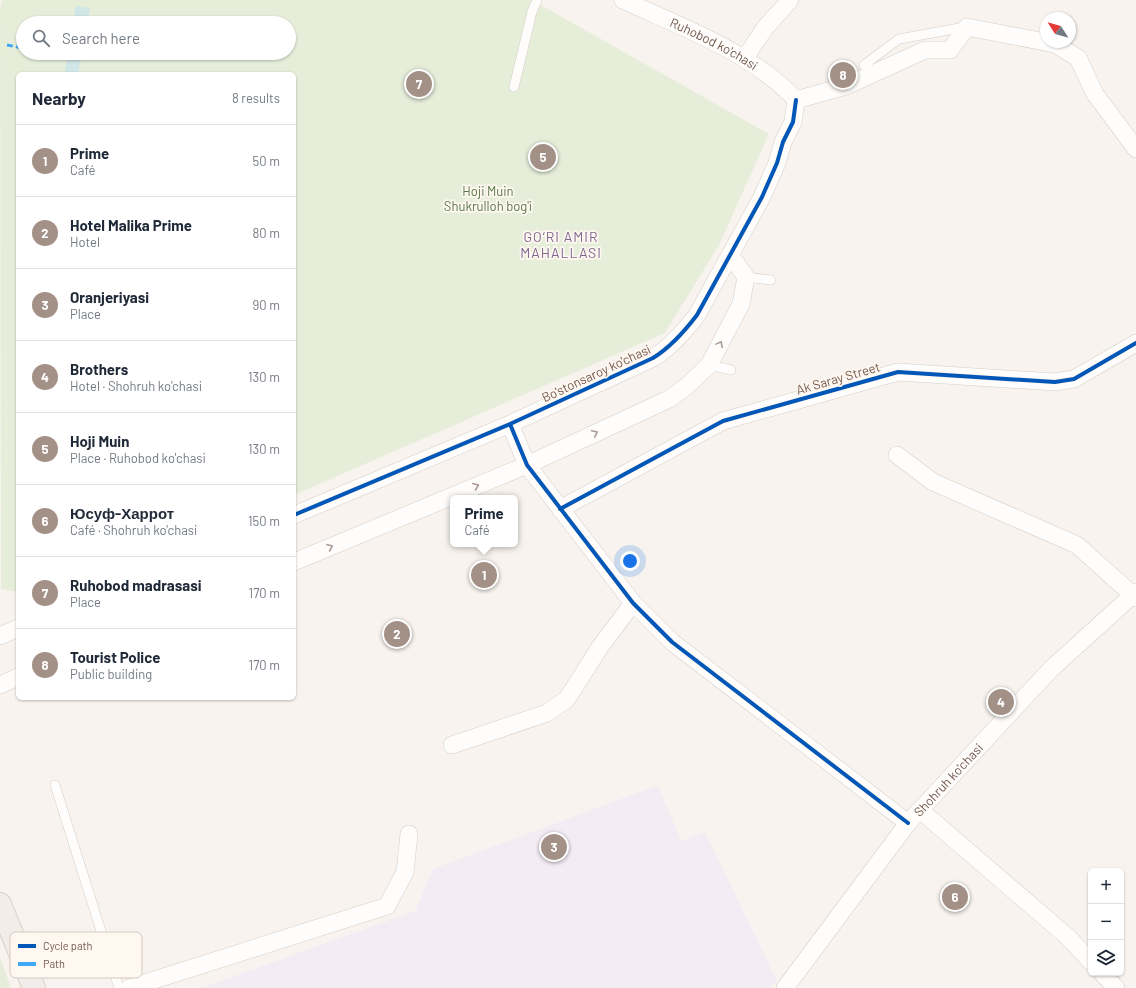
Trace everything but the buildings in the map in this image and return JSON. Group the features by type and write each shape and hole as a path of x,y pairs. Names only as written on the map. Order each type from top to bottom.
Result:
{"main road":[{"path":"0,904 11,932"},
{"path":"30,978 34,988"}],"street":[{"name":"Ruhobod ko'chasi","path":"623,0 745,58 780,83 796,100"},
{"path":"745,58 765,28 790,0"},
{"path":"796,100 846,86 925,50 950,50 967,27 1055,44 1078,58 1095,94 1136,149"},
{"name":"Bo'stonsaroy ko'chasi","path":"296,514 510,424 653,358 664,351 687,329 697,315 762,197 777,163 783,142 793,122 796,100"},
{"path":"455,495 527,465 669,398 686,386 709,365 741,304 746,277 730,254"},
{"name":"Ak Saray Street","path":"560,509 724,421 898,372 1055,382 1074,379 1136,343"},
{"path":"510,424 527,465 633,603 672,642 908,823"},
{"path":"897,456 933,482 1077,545 1135,595"},
{"path":"296,561 450,497"},
{"name":"Shohruh ko'chasi","path":"785,988 908,823 1051,669 1135,595"},
{"path":"452,745 547,712 567,699 600,647 633,603"},
{"path":"0,636 16,629"},
{"path":"0,685 16,678"},
{"path":"920,810 1069,938 1088,959"},
{"path":"129,988 387,906 405,872 409,834"},
{"path":"1105,976 1116,988"}],"lane":[{"path":"514,87 532,12 537,0"},
{"path":"864,65 899,39 967,27"},
{"path":"746,277 771,280"},
{"path":"709,365 731,370"},
{"path":"55,785 101,932"},
{"path":"116,978 119,988"}],"shaded area":[{"path":"76,6 90,8 88,16 74,16"},
{"path":"67,60 81,60 78,72 64,72"},
{"path":"658,785 681,841 705,832 777,981 770,988 201,988 415,911 433,869"}],"green space":[{"name":"Hoji Muin Shukrulloh bog'i","path":"2,0 532,0 769,134 719,245 665,333 296,494 296,72 16,72 16,592 1,589 0,10"},
{"path":"0,957 11,988 0,988"}],"marked path":[{"path":"7,45 16,47"}],"cycle path":[{"path":"296,514 510,424 653,358 666,349 697,315 762,197 777,163 783,142 793,122 796,100"},
{"path":"560,509 723,421 898,372 1055,382 1074,379 1136,343"},
{"path":"510,424 527,465 633,603 672,642 908,823"}],"place":[{"name":"Tourist Police","path":"843,75"},
{"name":"Ruhobod madrasasi","path":"419,84"},
{"name":"Hoji Muin","path":"543,157"},
{"name":"Prime","path":"484,575"},
{"name":"Hotel Malika Prime","path":"397,634"},
{"name":"Brothers","path":"1001,702"},
{"name":"Oranjeriyasi","path":"554,847"},
{"name":"Юсуф-Харрот","path":"955,897"}],"district":[{"name":"GO‘RI AMIR MAHALLASI","path":"561,244"}]}
